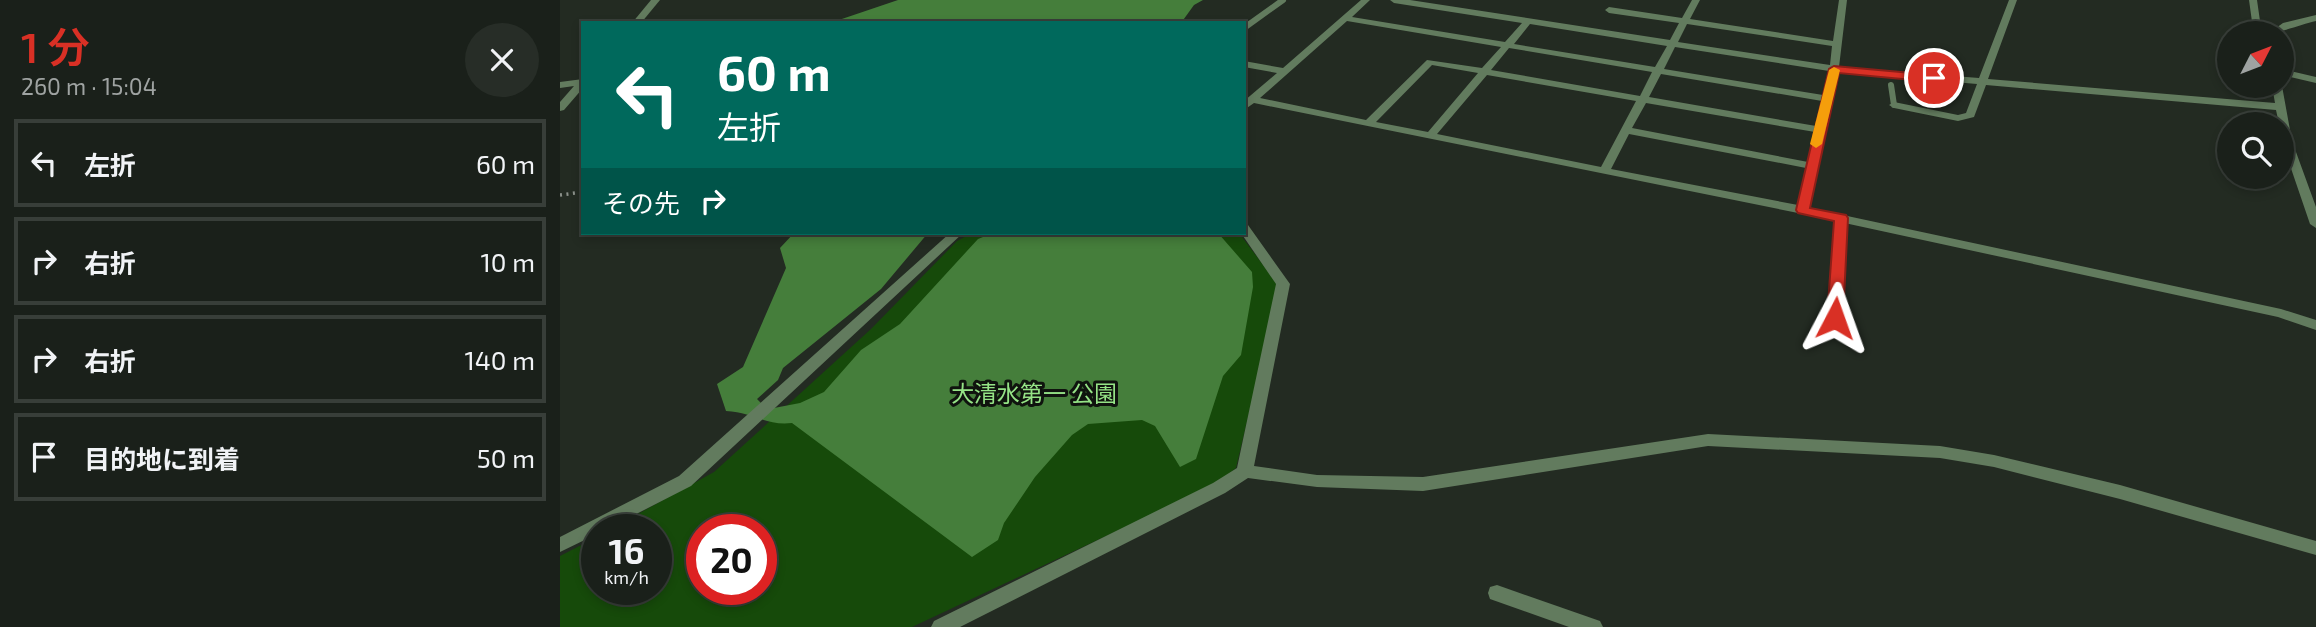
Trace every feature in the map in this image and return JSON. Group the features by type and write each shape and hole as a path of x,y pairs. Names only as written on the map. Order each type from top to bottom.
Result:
{"street":[{"path":"638,21 656,0"},
{"path":"1249,104 1366,0"},
{"path":"1394,0 1834,69 2281,107"},
{"path":"1593,32 1616,0"},
{"path":"1604,171 1696,0"},
{"path":"1803,210 1834,69 1843,0"},
{"path":"1894,104 1948,117 1965,118 1970,115 2013,0"},
{"path":"2253,0 2256,21"},
{"path":"1609,10 1838,44"},
{"path":"1344,18 1828,99"},
{"path":"2294,23 2316,18"},
{"path":"1430,136 1527,22"},
{"path":"1369,123 1430,62 1819,130"},
{"path":"1246,64 1285,71"},
{"path":"2294,75 2316,80"},
{"path":"560,85 581,82"},
{"path":"560,108 581,84"},
{"path":"2279,98 2287,141 2316,224"},
{"path":"1249,104 1369,123 1803,210 2281,313 2316,325"},
{"path":"1626,130 1812,166"},
{"path":"2302,183 2316,187"},
{"path":"1244,471 1283,284 1246,231"},
{"path":"560,545 685,481 955,235"},
{"path":"941,627 1219,488 1244,471 1317,481 1423,484 1708,440 1940,452 1994,461 2120,492 2316,548"},
{"path":"1497,593 1593,627"}],"lane":[{"path":"1246,27 1283,0"},
{"path":"1891,85 1894,104"},
{"path":"1835,318 1841,218"}],"path":[{"path":"560,195 581,192"}],"green space":[{"name":"大清水第一 公園","path":"968,235 1241,235 1279,286 1236,468 1215,485 912,627 560,627 560,556 581,545 581,605 672,605 672,514 638,514 714,472 871,329 957,241"}],"shaded area":[{"path":"898,0 1203,0 1194,5 1182,21 836,21"},
{"path":"792,235 926,235 881,289 783,368 778,380 757,399 774,408 800,403 824,392 861,350 900,324 978,239 988,235 1220,235 1252,272 1253,287 1241,355 1223,376 1196,459 1180,467 1155,426 1142,420 1088,424 1072,435 1035,477 1004,523 998,540 972,557 792,423 774,423 726,411 717,384 743,367 786,268 780,248"}],"slow traffic":[{"path":"1816,144 1834,70"}],"route":[{"path":"1835,318 1841,218 1803,210 1834,69 1934,78"}]}
